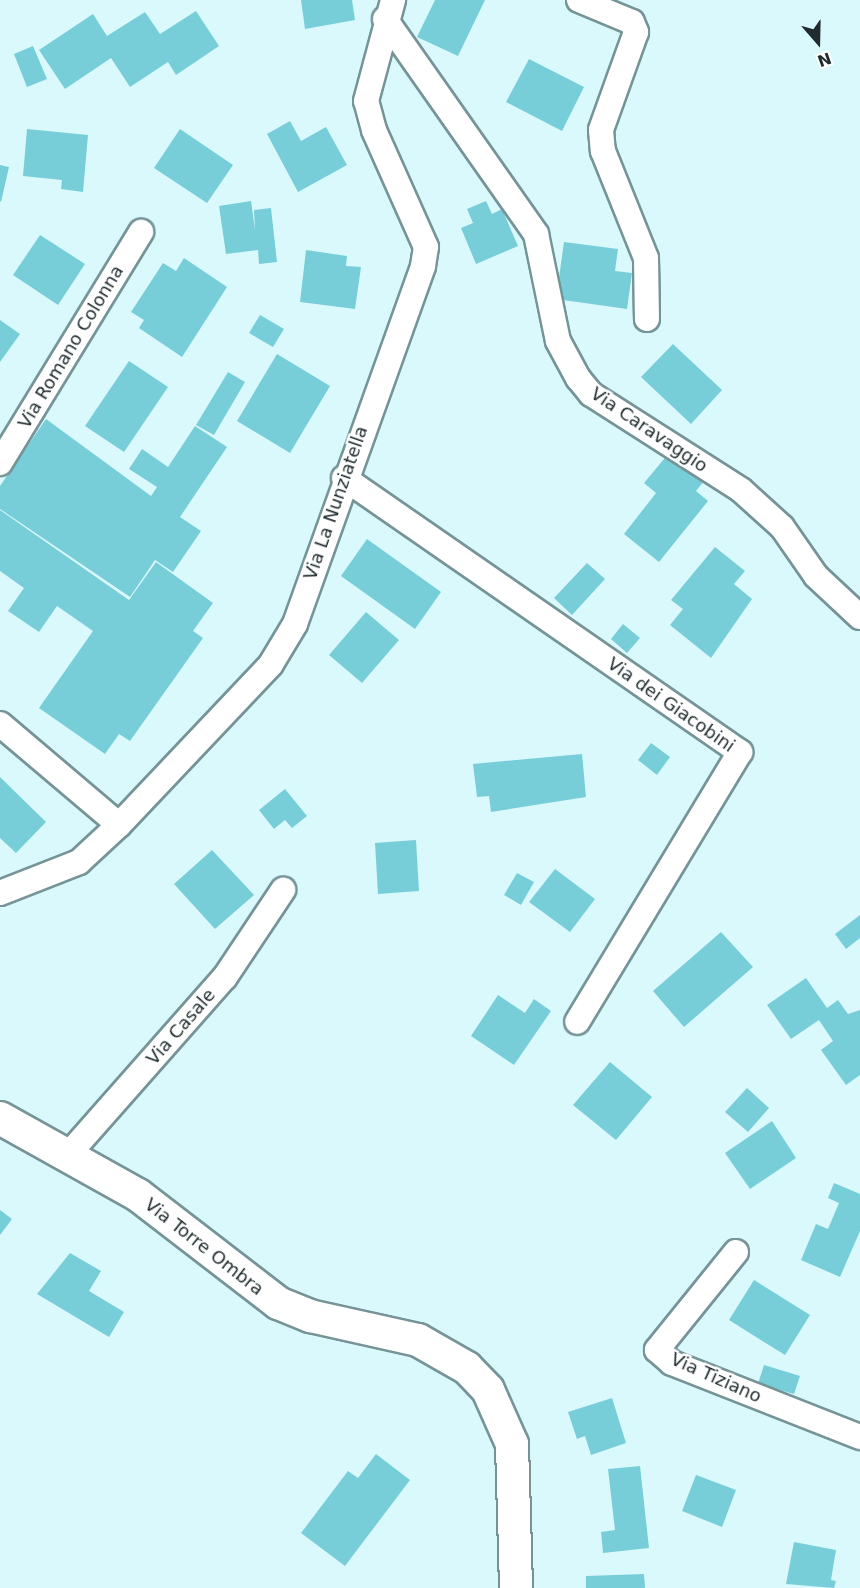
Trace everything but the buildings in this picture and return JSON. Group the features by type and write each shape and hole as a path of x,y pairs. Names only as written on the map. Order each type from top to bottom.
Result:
{"street":[{"path":"579,0 632,22 636,32 601,130 603,151 646,258 647,319"},
{"name":"Via La Nunziatella","path":"0,893 79,862 119,825 271,664 295,624 426,247 367,112 374,54 389,10"},
{"name":"Via Caravaggio","path":"389,10 536,234 558,341 579,378 591,393 741,490 782,527 816,576 860,617"},
{"name":"Via Romano Colonna","path":"0,463 141,232"},
{"name":"Via dei Giacobini","path":"344,478 740,752 577,1022"},
{"path":"0,724 119,825"},
{"name":"Via Casale","path":"68,1156 225,977 283,890"},
{"name":"Via Torre Ombra","path":"0,1118 145,1201 278,1303 310,1316 418,1340 467,1368 488,1390 512,1444 516,1588"},
{"name":"Via Tiziano","path":"736,1252 657,1350 672,1363 860,1437"}]}
